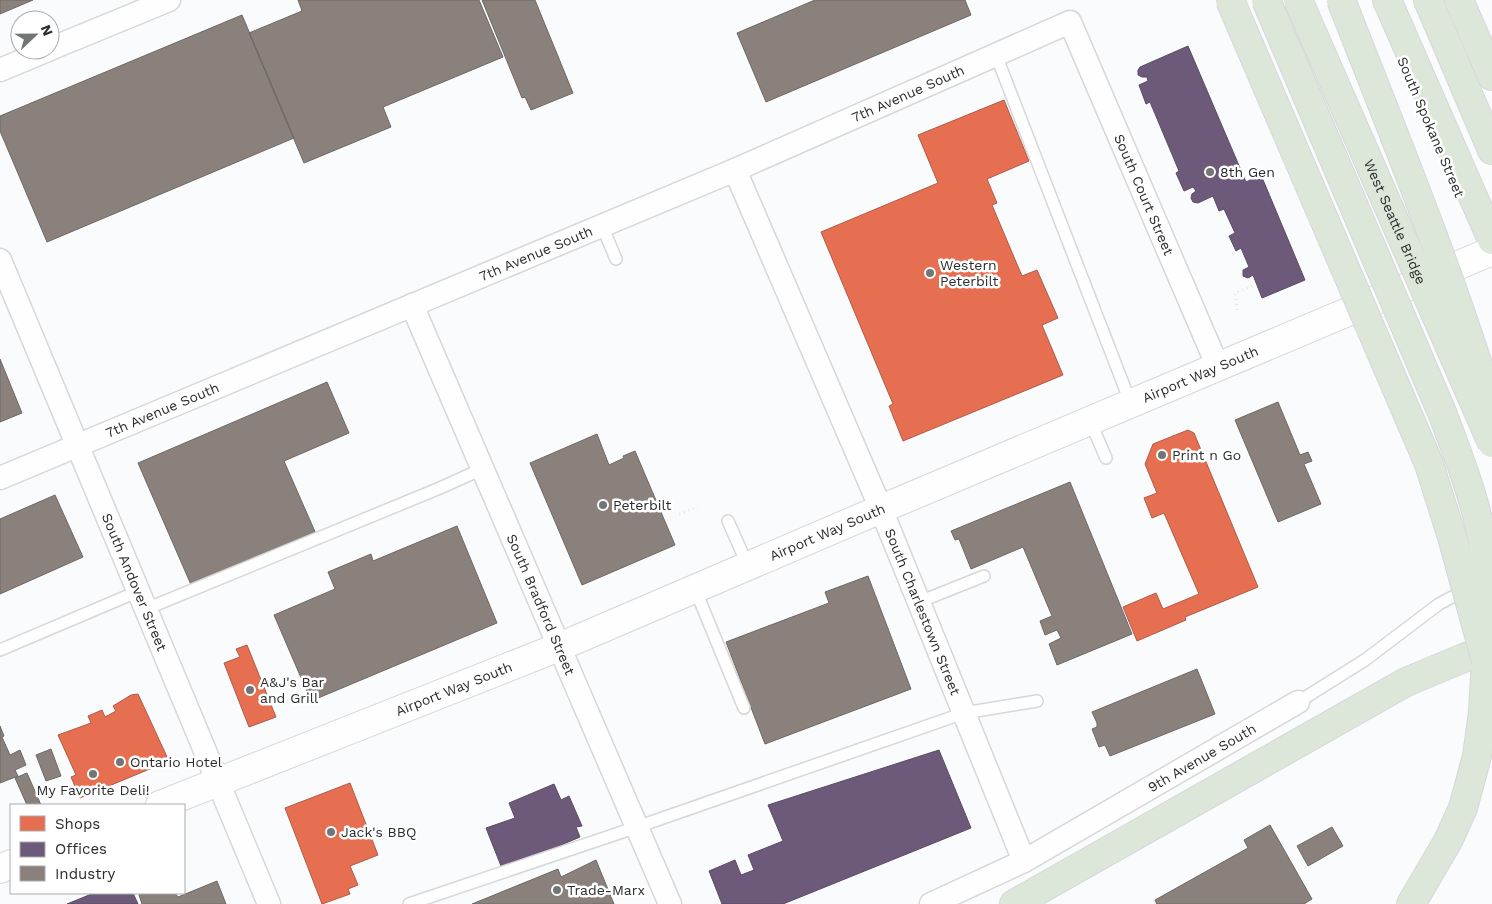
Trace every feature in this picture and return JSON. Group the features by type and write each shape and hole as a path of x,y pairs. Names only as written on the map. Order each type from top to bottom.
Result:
{"highway":[{"path":"1230,0 1429,464 1489,656"},
{"path":"1266,0 1443,415 1464,469 1477,514 1486,562 1489,656 1477,756 1463,808 1448,841 1411,904"},
{"name":"West Seattle Bridge","path":"1298,0 1492,443"},
{"path":"1341,0 1419,197 1469,333 1492,409"},
{"path":"1387,0 1489,248"},
{"path":"1462,5 1492,76"},
{"path":"1432,10 1492,150"},
{"path":"1014,904 1406,682 1466,657 1489,656"}],"main road":[{"name":"South Spokane Street","path":"1378,0 1489,248"},
{"name":"Airport Way South","path":"163,804 559,647 1218,367 1489,248"}],"street":[{"path":"60,45 169,0"},
{"name":"7th Avenue South","path":"0,478 735,170 1070,22"},
{"name":"South Court Street","path":"1070,22 1218,367"},
{"path":"0,70 24,60"},
{"name":"South Charlestown Street","path":"735,170 881,509 1024,861"},
{"name":"South Andover Street","path":"0,260 269,904"},
{"name":"South Bradford Street","path":"412,305 670,904"},
{"name":"9th Avenue South","path":"931,904 1024,861 1298,702"}],"lane":[{"path":"996,55 1131,404"},
{"path":"602,226 616,259"},
{"path":"1090,421 1106,458"},
{"path":"0,650 142,600 440,488 482,468"},
{"path":"728,521 748,566"},
{"path":"919,602 984,576"},
{"path":"695,589 744,708"},
{"name":"9th Avenue South","path":"1298,702 1365,660 1439,604 1460,593"},
{"path":"409,904 964,713 1037,701"}],"path":[{"path":"1237,310 1235,293 1254,285"},
{"path":"679,514 698,506"}],"building: Shops":[{"name":"Western Peterbilt","path":"1004,100 1029,161 987,179 997,203 992,205 1022,276 1037,270 1058,318 1042,325 1063,375 903,441 889,406 893,404 821,232 938,183 918,135"},
{"path":"1188,430 1194,433 1258,587 1185,617 1186,620 1137,641 1123,607 1156,593 1163,609 1199,594 1164,513 1152,518 1144,498 1157,493 1145,464 1153,444"},
{"name":"A&J's Bar and Grill","path":"247,645 276,717 249,727 224,663 240,657 236,649"},
{"path":"138,694 169,761 80,798 71,777 76,775 58,735 91,723 88,716 102,710 105,717 116,711 113,706 131,695"},
{"name":"Jack's BBQ","path":"350,783 378,855 350,866 358,885 348,889 350,894 322,904 285,808"}],"building: Offices":[{"name":"8th Gen","path":"1188,46 1246,182 1261,175 1305,280 1262,298 1253,275 1248,278 1243,276 1243,270 1249,267 1241,248 1236,251 1229,236 1235,233 1224,209 1219,211 1213,196 1198,203 1193,202 1192,194 1196,191 1193,187 1184,191 1176,173 1179,171 1150,102 1146,104 1139,85 1148,81 1147,77 1138,75 1140,67"},
{"path":"939,750 971,828 783,904 722,904 709,871 735,860 741,875 754,870 748,855 783,841 768,805"},
{"path":"554,784 561,800 569,796 582,826 576,827 580,837 545,852 501,866 486,828 515,818 509,803"},
{"path":"92,894 133,894 138,904 67,904"}],"building: Industry":[{"path":"0,0 33,0 0,14"},
{"path":"298,0 479,0 503,57 383,107 391,127 304,163 249,33 302,11"},
{"path":"482,0 535,0 573,93 531,110 525,97 522,98"},
{"path":"815,0 965,0 971,15 766,102 737,33"},
{"path":"242,15 294,138 47,242 0,131 0,116"},
{"path":"0,359 22,413 0,422"},
{"path":"327,382 349,433 284,461 316,534 192,587 138,463"},
{"path":"1278,402 1300,455 1308,452 1312,461 1304,464 1321,504 1278,522 1235,420"},
{"name":"Peterbilt","path":"597,434 609,465 635,451 675,545 582,585 530,463"},
{"path":"1070,482 1132,634 1057,665 1049,644 1061,638 1057,630 1045,635 1040,621 1052,616 1023,547 971,569 959,539 955,540 951,531"},
{"path":"55,495 83,557 0,594 0,519"},
{"path":"457,526 497,623 311,701 274,615 335,589 328,572 371,554 373,561"},
{"path":"868,576 911,689 765,744 726,642 829,603 825,592"},
{"path":"1197,669 1215,714 1110,756 1105,745 1099,747 1092,729 1097,727 1097,723 1092,712"},
{"path":"0,726 4,736 2,737 10,755 20,750 26,765 15,770 18,776 0,783"},
{"path":"51,749 61,776 46,781 36,755"},
{"path":"27,773 41,804 27,804 15,778"},
{"path":"1270,825 1312,899 1304,904 1157,904 1155,900 1248,848 1244,840"},
{"path":"1332,827 1343,846 1308,866 1297,846"},
{"name":"Trade-Marx","path":"596,860 614,904 472,904 558,869 561,877"},
{"path":"217,881 226,904 142,904 139,895 176,894 178,897"}],"place":[{"name":"8th Gen","path":"1210,172"},
{"name":"Western Peterbilt","path":"930,273"},
{"name":"Print n Go","path":"1162,455"},
{"name":"Peterbilt","path":"603,505"},
{"name":"A&J's Bar and Grill","path":"250,690"},
{"name":"Ontario Hotel","path":"120,762"},
{"name":"My Favorite Deli!","path":"93,774"},
{"name":"Jack's BBQ","path":"331,832"},
{"name":"Trade-Marx","path":"557,890"}]}
